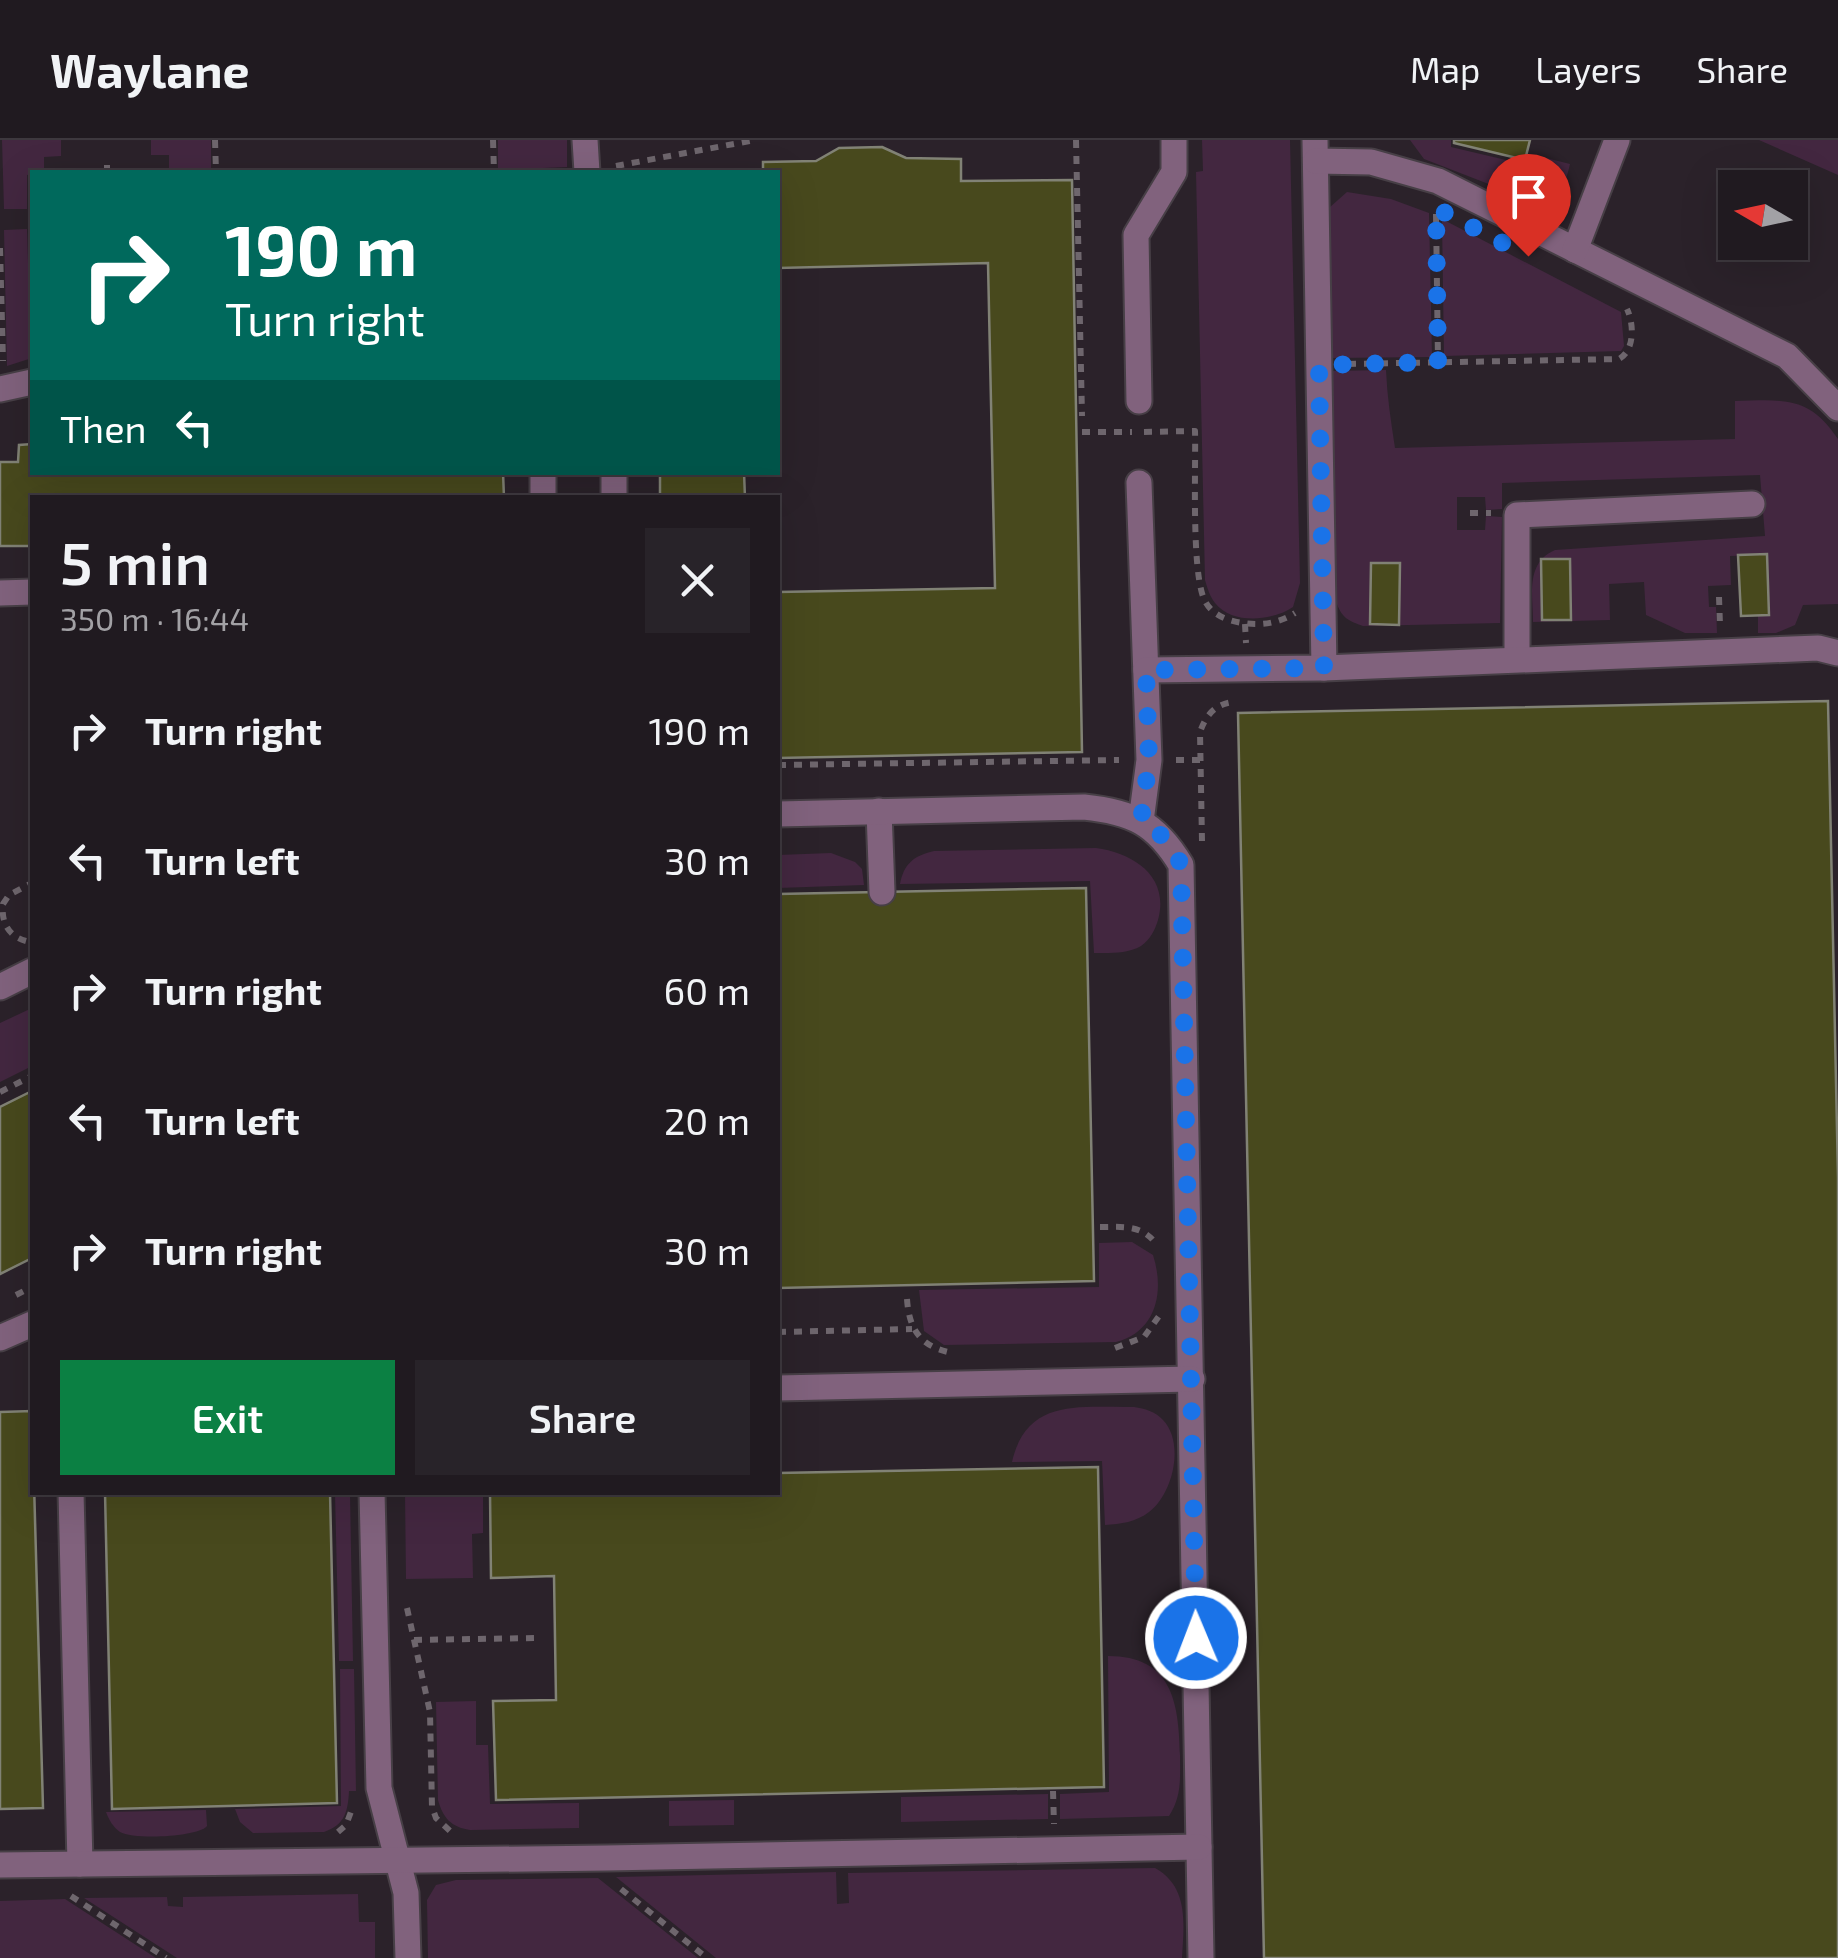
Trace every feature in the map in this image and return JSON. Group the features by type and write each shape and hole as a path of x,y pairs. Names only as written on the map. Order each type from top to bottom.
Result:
{"lane":[{"path":"586,140 587,170"},
{"path":"1139,401 1136,235 1174,172 1174,140"},
{"path":"1575,250 1617,140"},
{"path":"1324,668 1316,150 1438,182 1787,356 1838,408"},
{"path":"1139,482 1149,760 1141,821"},
{"path":"1517,659 1518,515 1752,504"},
{"path":"0,593 30,592"},
{"path":"1146,670 1324,668 1818,648 1838,653"},
{"path":"780,814 1084,807 1115,810 1141,821 1165,838 1181,864 1201,1958"},
{"path":"880,812 882,892"},
{"path":"0,986 30,972"},
{"path":"0,1338 30,1325"},
{"path":"780,1388 1192,1379"},
{"path":"71,1495 73,1864"},
{"path":"372,1495 378,1788 406,1893 408,1958"},
{"path":"0,1865 1199,1847"}],"path":[{"path":"215,140 216,170"},
{"path":"493,140 494,170"},
{"path":"598,170 755,140"},
{"path":"1076,140 1082,416"},
{"path":"1438,362 1436,208 1453,217"},
{"path":"0,248 3,371 14,387"},
{"path":"1319,365 1620,359 1631,346 1630,316 1620,303"},
{"path":"1082,432 1195,431 1198,579 1206,604 1229,620 1269,624 1298,611 1304,598"},
{"path":"780,766 1200,760"},
{"path":"30,884 9,895 2,904 2,914 12,934 30,941"},
{"path":"0,1092 30,1077"},
{"path":"1100,1228 1132,1227 1145,1232 1160,1254"},
{"path":"907,1299 912,1329 921,1340 933,1348 966,1351"},
{"path":"1098,1349 1132,1344 1144,1336 1161,1313"},
{"path":"780,1332 912,1329"},
{"path":"404,1596 430,1712 432,1807 445,1828 457,1834"},
{"path":"414,1640 540,1638"},
{"path":"1054,1791 1054,1825"},
{"path":"1034,1825 1072,1824"},
{"path":"606,1858 608,1878 707,1958"},
{"path":"69,1894 73,1864"},
{"path":"69,1894 88,1894"},
{"path":"69,1894 166,1958"}],"shaded area":[{"path":"2,140 61,140 61,156 44,157 44,170 30,170 27,175 27,209 4,209"},
{"path":"151,140 211,140 211,170 169,170 169,155 151,155"},
{"path":"498,140 567,140 567,167 498,170"},
{"path":"1202,140 1290,140 1300,583 1293,607 1264,618 1242,618 1222,610 1205,580 1196,172 1203,171"},
{"path":"1410,140 1451,140 1451,147 1527,165 1530,154 1570,164 1557,193 1545,199 1527,199 1424,159"},
{"path":"1759,140 1838,140 1838,175"},
{"path":"1347,192 1391,199 1429,213 1432,357 1332,358 1329,208"},
{"path":"1442,219 1621,312 1621,351 1444,356"},
{"path":"27,229 30,264 30,359 7,366 4,230"},
{"path":"1386,370 1395,448 1735,439 1735,401 1781,401 1805,407 1838,439 1838,604 1803,605 1795,625 1776,633 1758,633 1758,616 1769,614 1766,555 1730,556 1731,585 1708,586 1709,607 1716,607 1717,633 1685,633 1646,615 1644,582 1609,584 1610,620 1533,622 1535,571 1545,556 1555,550 1765,536 1760,475 1502,483 1502,509 1486,510 1485,497 1457,497 1457,530 1485,530 1486,516 1502,517 1500,623 1363,626 1350,621 1337,604 1331,371"},
{"path":"1096,848 1135,862 1146,870 1159,891 1158,920 1147,941 1136,949 1094,953 1090,881 900,884 911,862 934,851"},
{"path":"831,853 855,862 862,869 864,885 780,888 780,855"},
{"path":"30,1009 30,1067 0,1082 0,1023"},
{"path":"1132,1242 1153,1255 1158,1283 1154,1309 1130,1337 1116,1342 944,1345 924,1331 919,1290 1099,1287 1099,1243"},
{"path":"1134,1407 1153,1412 1163,1420 1170,1430 1175,1454 1164,1493 1139,1518 1105,1525 1102,1461 1012,1462 1019,1441 1043,1416 1076,1408"},
{"path":"335,1495 350,1495 353,1661 339,1661"},
{"path":"405,1495 483,1495 483,1533 472,1534 473,1578 406,1579"},
{"path":"1108,1656 1146,1664 1159,1673 1174,1700 1180,1779 1169,1816 1060,1819 1060,1794 1109,1792"},
{"path":"340,1669 354,1669 356,1791 349,1791 344,1816 324,1832 253,1833 240,1822 235,1809 341,1806"},
{"path":"476,1701 476,1745 488,1745 490,1804 579,1803 579,1828 470,1830 445,1817 438,1800 436,1702"},
{"path":"1048,1794 1048,1819 901,1822 901,1797"},
{"path":"734,1800 734,1825 669,1826 669,1801"},
{"path":"206,1810 207,1826 201,1830 151,1837 120,1832 106,1812"},
{"path":"1155,1868 1174,1885 1179,1896 1182,1958 716,1958 616,1877 836,1872 837,1904 849,1903 848,1873"},
{"path":"598,1878 698,1958 428,1958 427,1900 436,1885 456,1880"},
{"path":"358,1894 359,1922 375,1922 375,1958 177,1958 84,1898 167,1897 168,1906 183,1907 183,1897"},
{"path":"65,1899 156,1958 0,1958 0,1901"}],"building":[{"path":"1454,140 1530,140 1525,160"},
{"path":"882,147 906,158 961,159 961,181 1072,180 1082,752 780,758 780,592 995,588 988,263 780,268 780,170 763,170 763,162 816,161 839,148"},
{"path":"30,444 30,475 503,475 504,495 30,495 30,546 0,546 0,462 18,462 19,445"},
{"path":"660,475 744,475 745,495 660,495"},
{"path":"1767,554 1769,615 1741,616 1738,555"},
{"path":"1541,559 1570,559 1571,620 1542,620"},
{"path":"1371,563 1400,563 1399,625 1370,624"},
{"path":"1828,701 1838,1177 1838,1958 1264,1958 1238,713"},
{"path":"1086,888 1094,1281 780,1288 780,894"},
{"path":"30,1092 30,1259 0,1274 0,1107"},
{"path":"30,1411 43,1808 0,1809 0,1412"},
{"path":"1098,1467 1104,1787 496,1800 493,1701 556,1700 554,1576 491,1578 490,1495 780,1495 780,1473"},
{"path":"105,1495 330,1495 337,1803 112,1809"}],"route":[{"path":"1196,1638 1181,864 1165,838 1141,821 1149,760 1146,670 1324,668 1319,365 1438,362 1436,208 1528,256"}]}
